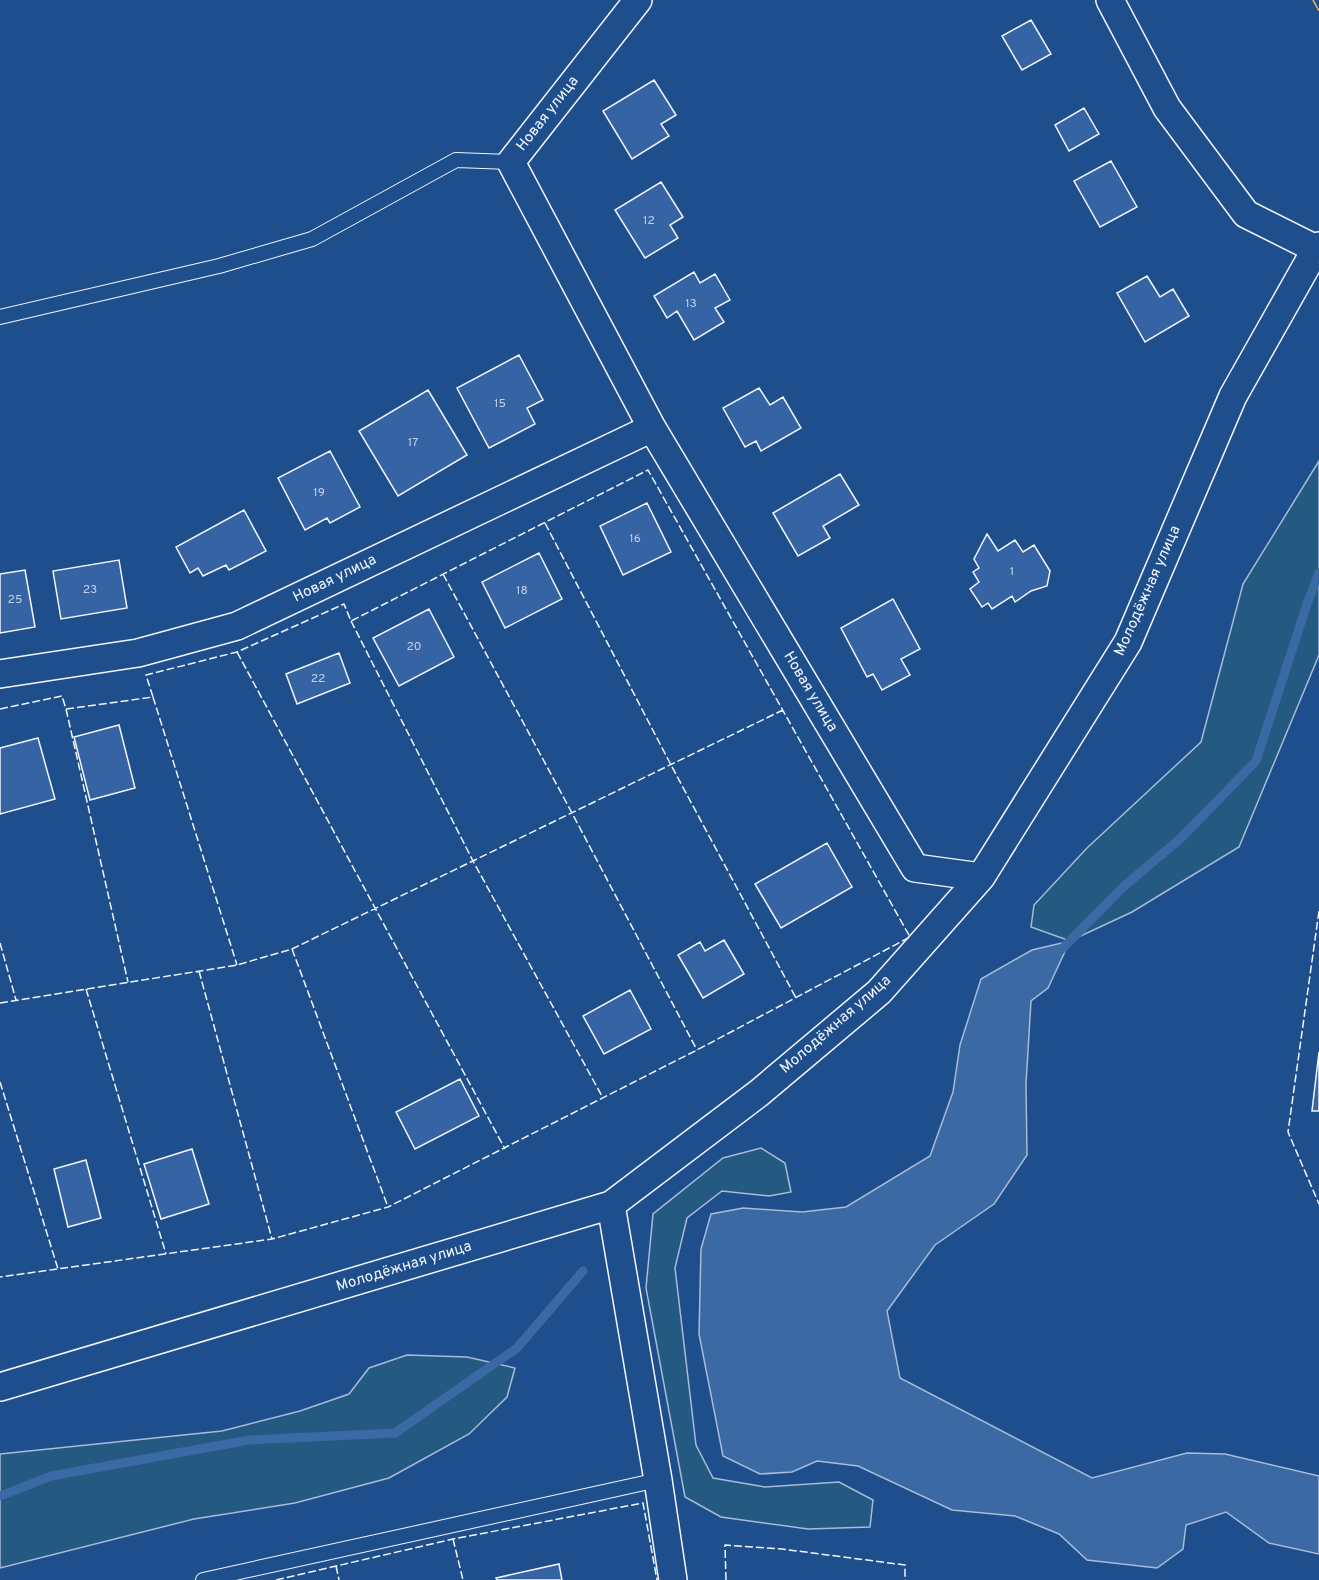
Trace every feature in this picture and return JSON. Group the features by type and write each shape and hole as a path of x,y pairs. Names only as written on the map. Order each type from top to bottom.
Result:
{"street":[{"name":"Новая улица","path":"638,0 511,162 652,428 915,868 981,877"},
{"path":"1110,0 1167,108 1246,214 1317,247"},
{"name":"Молодёжная улица","path":"0,1387 611,1205 759,1093 879,992 981,877 1128,642 1233,396 1317,247"},
{"name":"Новая улица","path":"0,674 138,653 237,626 652,428"},
{"path":"611,1205 673,1580"}],"lane":[{"path":"0,317 219,266 312,239 456,160 511,162"},
{"path":"203,1580 658,1480"}],"shaded area":[{"path":"1319,461 1319,655 1239,847 1132,912 1070,941 1031,927 1034,905 1087,848 1201,742 1243,584"},
{"path":"1070,941 1048,988 1031,1001 1026,1084 1027,1155 994,1204 935,1245 887,1311 900,1378 1092,1478 1187,1453 1225,1454 1319,1476 1319,1554 1269,1543 1226,1512 1186,1525 1183,1549 1157,1568 1087,1560 1059,1534 1015,1516 952,1510 858,1466 817,1461 792,1472 760,1474 723,1456 699,1334 701,1249 711,1214 743,1208 802,1212 846,1207 930,1156 953,1092 960,1045 981,979 1032,950"},
{"path":"761,1148 785,1163 791,1192 769,1196 722,1191 687,1218 675,1268 696,1445 713,1478 765,1487 839,1482 873,1500 870,1527 808,1529 721,1517 685,1497 646,1288 653,1214 723,1158"},
{"path":"407,1355 467,1357 515,1368 507,1397 469,1434 389,1478 295,1503 194,1519 0,1568 0,1454 222,1431 300,1411 349,1394 369,1368"}],"building":[{"path":"1031,20 1051,54 1022,70 1002,36"},
{"path":"654,80 676,115 661,124 669,136 632,159 603,111"},
{"path":"1084,108 1099,134 1069,151 1055,125"},
{"path":"1111,161 1137,207 1100,227 1074,181"},
{"path":"661,182 683,217 670,225 678,238 645,258 615,210"},
{"path":"694,272 700,283 715,274 730,300 715,308 724,322 694,340 677,311 667,318 654,296"},
{"path":"1147,276 1160,297 1173,289 1189,316 1145,342 1117,293"},
{"path":"519,355 543,400 527,408 535,424 489,448 457,388"},
{"path":"759,388 770,405 783,397 801,428 761,451 756,441 745,447 723,408"},
{"path":"428,390 467,455 398,496 359,431"},
{"path":"330,451 360,507 330,523 327,518 305,530 278,478"},
{"path":"840,474 859,505 823,526 830,538 798,556 773,513"},
{"path":"647,503 671,552 623,575 600,526"},
{"path":"244,510 266,551 229,570 226,565 203,576 198,568 190,573 176,547"},
{"path":"987,534 998,551 1015,540 1023,552 1034,545 1050,571 1047,586 1031,591 1015,602 1012,596 992,609 988,603 982,607 970,589 979,582 973,572 979,568 974,559"},
{"path":"539,553 562,599 505,628 482,582"},
{"path":"119,560 127,608 61,619 53,571"},
{"path":"25,570 35,627 0,633 0,574"},
{"path":"893,599 920,649 901,659 910,675 882,690 873,674 867,677 841,628"},
{"path":"429,609 454,657 399,686 373,638"},
{"path":"339,653 350,683 297,704 286,674"},
{"path":"119,725 135,788 90,800 74,737"},
{"path":"38,738 55,799 0,814 0,748"},
{"path":"827,843 852,887 781,928 755,884"},
{"path":"724,940 744,974 703,998 678,955 700,942 705,951"},
{"path":"630,990 651,1029 604,1054 583,1016"},
{"path":"1319,1052 1319,1111 1312,1111"},
{"path":"460,1079 479,1116 415,1149 396,1112"},
{"path":"192,1149 209,1204 161,1219 144,1164"},
{"path":"86,1160 101,1218 68,1227 54,1169"},
{"path":"559,1564 562,1580 497,1580 496,1578"}],"waterway":[{"path":"1062,949 1122,888 1181,838 1256,761 1319,573"},
{"path":"0,1496 51,1476 249,1440 395,1433 517,1348 583,1271"}],"fence":[{"path":"0,709 62,696 66,709 153,697 146,675 237,652 344,604 351,621 648,470 910,937 697,1050 388,1207 272,1239 0,1277"},
{"path":"545,523 796,998"},
{"path":"443,574 697,1050"},
{"path":"351,621 473,861 603,1098"},
{"path":"237,652 505,1149"},
{"path":"153,697 237,965"},
{"path":"66,709 128,982"},
{"path":"0,1003 237,965 292,949 783,710"},
{"path":"1319,911 1288,1132 1319,1204"},
{"path":"0,943 16,1000"},
{"path":"292,949 388,1207"},
{"path":"199,971 272,1239"},
{"path":"86,989 166,1254"},
{"path":"0,1082 58,1269"},
{"path":"276,1580 453,1539 643,1503 657,1580"},
{"path":"453,1539 463,1580"},
{"path":"726,1580 725,1545 782,1549 905,1565 905,1580"},
{"path":"336,1566 339,1580"}],"power":[{"path":"1313,0 1319,11"}]}
